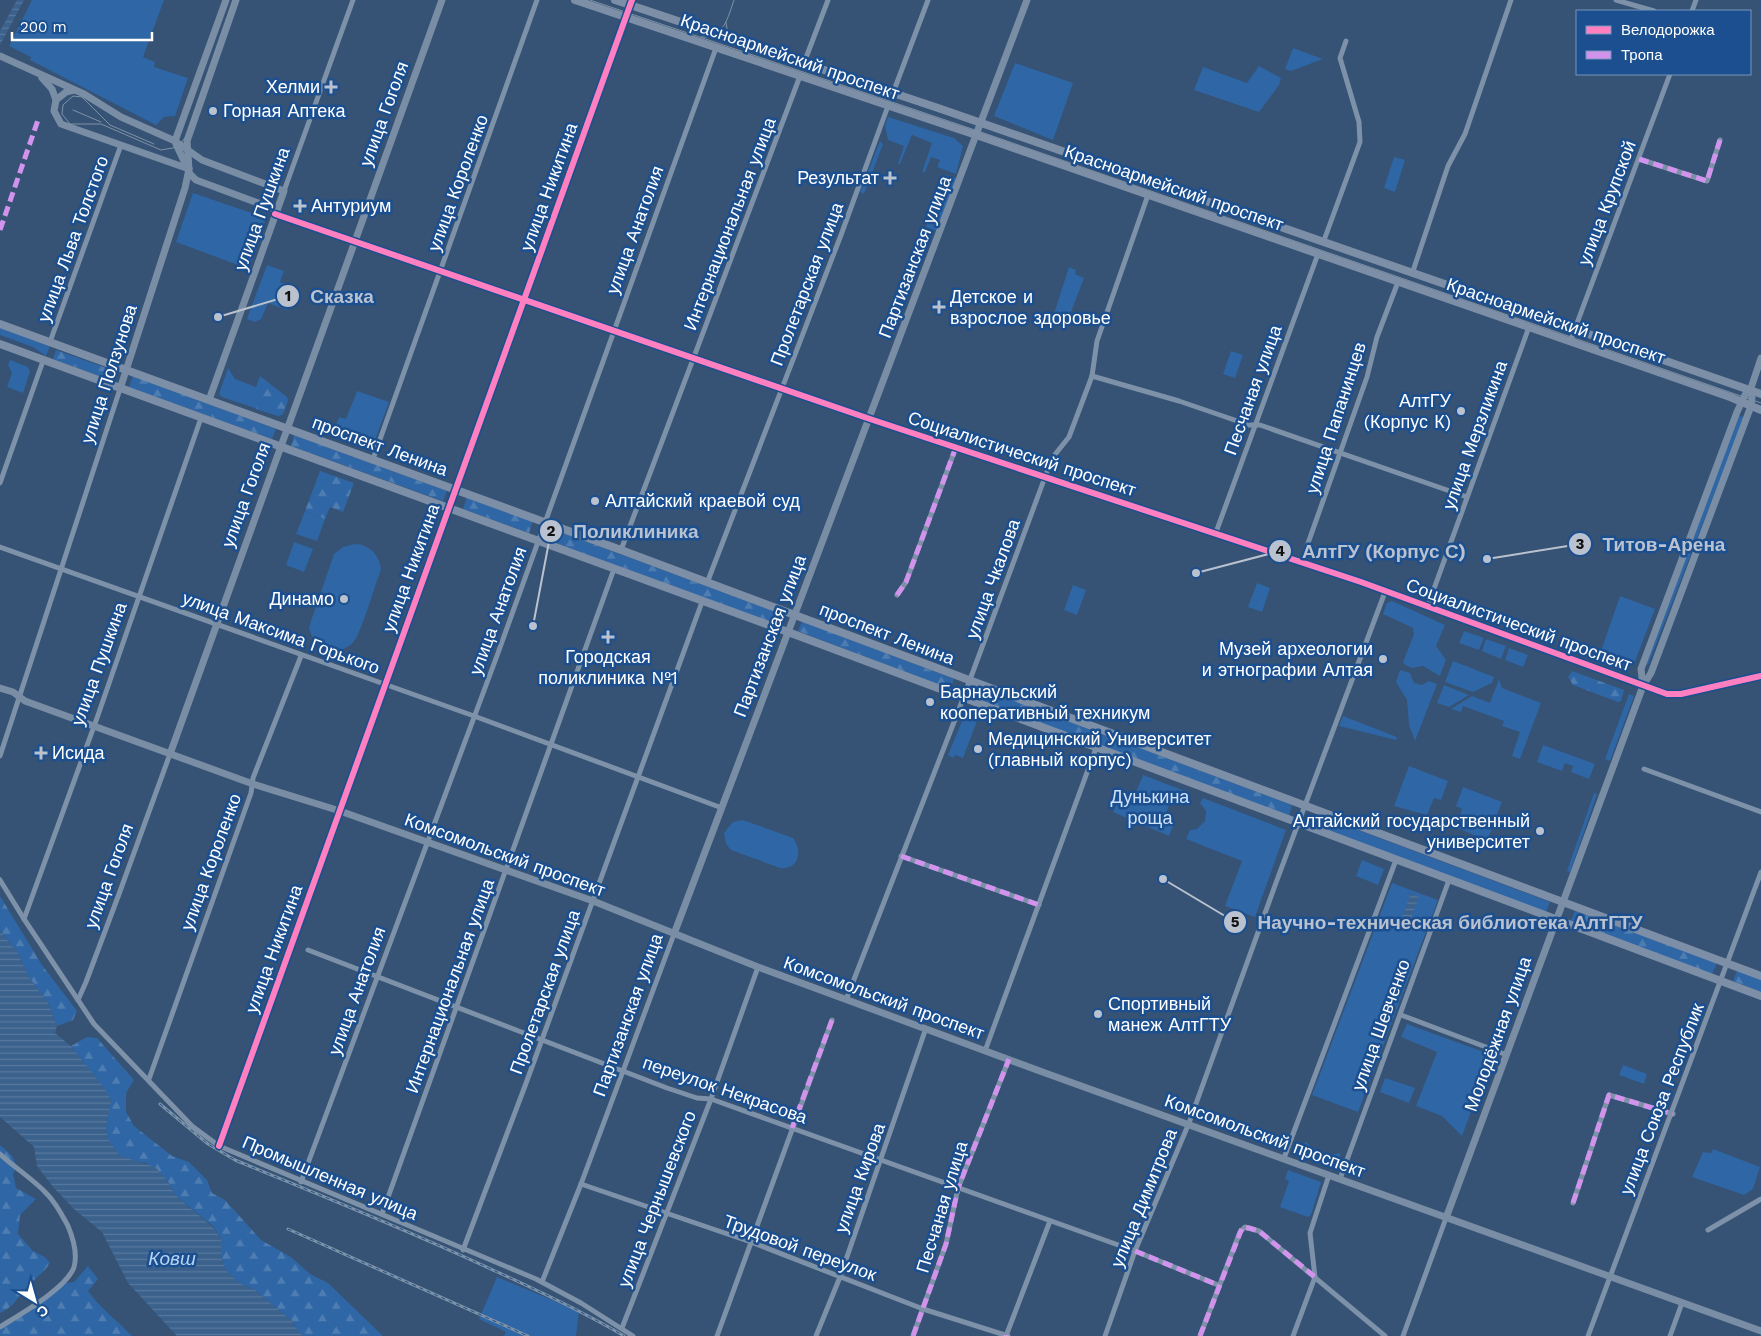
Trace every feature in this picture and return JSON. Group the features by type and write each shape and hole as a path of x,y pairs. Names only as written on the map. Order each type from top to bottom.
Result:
{"main road":[{"name":"Красноармейский проспект","path":"575,0 976,135 1761,410"},
{"name":"Красноармейский проспект","path":"614,0 631,3 862,82 1761,394"},
{"path":"857,95 862,82"},
{"path":"1187,209 1191,197"},
{"name":"проспект Ленина","path":"0,324 621,550 1761,976"},
{"name":"проспект Ленина","path":"0,344 448,508 537,544 614,569 788,632 1761,996"}],"street":[{"path":"202,160 193,163 189,169 174,139 226,0"},
{"name":"улица Ползунова","path":"0,756 185,188 189,169 187,141 236,0"},
{"name":"улица Пушкина","path":"209,400 353,0"},
{"name":"улица Гоголя","path":"78,1000 113,912 279,447 442,0"},
{"name":"улица Короленко","path":"373,460 537,0"},
{"path":"804,63 828,0"},
{"path":"893,93 928,0"},
{"name":"Партизанская улица","path":"542,1282 581,1184 793,615 870,419 1027,0"},
{"path":"1412,274 1448,166 1465,134 1511,0"},
{"path":"1616,0 1651,10"},
{"name":"улица Никитина","path":"218,1146 631,3"},
{"path":"1323,242 1360,142 1359,122 1340,58 1346,40"},
{"name":"улица Анатолия","path":"301,1182 545,523 716,48"},
{"path":"0,56 74,90 121,117 174,139 202,160 284,191"},
{"name":"улица Крупской","path":"1570,342 1670,75"},
{"path":"40,76 52,89 56,100 66,92 74,90"},
{"name":"Интернациональная улица","path":"621,550 800,76"},
{"name":"Социалистический проспект","path":"56,100 54,111 56,118 68,128 189,169 196,180 354,242 694,357 870,419 1301,563 1500,632 1643,686 1673,695 1761,676"},
{"name":"Пролетарская улица","path":"707,583 888,106"},
{"path":"1639,159 1708,181 1720,140"},
{"name":"улица Льва Толстого","path":"50,342 121,146"},
{"name":"улица Чкалова","path":"846,1000 900,856 964,698 1045,477 1053,457 1069,437 1092,376 1097,341 1148,195"},
{"name":"Песчаная улица","path":"1215,535 1318,254"},
{"name":"улица Папанинцев","path":"1301,563 1373,360 1377,337 1398,282"},
{"name":"улица Мерзликина","path":"1428,608 1528,327"},
{"name":"Молодёжная улица","path":"1643,686 1641,669 1741,402 1750,390 1761,358"},
{"path":"0,483 43,360"},
{"path":"1092,376 1255,425 1467,497"},
{"name":"Молодёжная улица","path":"1403,1336 1643,686 1651,673 1751,406 1752,397 1750,390"},
{"name":"улица Пушкина","path":"24,920 140,597 201,418"},
{"path":"898,594 906,582 956,447"},
{"name":"улица Максима Горького","path":"0,547 301,656 474,716 722,808"},
{"name":"Интернациональная улица","path":"382,1214 614,569"},
{"name":"улица Димитрова","path":"1105,1336 1135,1251 1189,1123 1385,592"},
{"name":"Пролетарская улица","path":"463,1250 702,602"},
{"name":"улица Короленко","path":"149,1079 253,784 253,778 301,656"},
{"name":"Комсомольский проспект","path":"0,688 19,696 25,701 170,754 253,784 340,811 593,901 846,1000 1761,1331"},
{"path":"985,1051 1096,748"},
{"path":"1644,769 1761,812"},
{"path":"900,856 1039,905"},
{"path":"1284,1158 1396,860"},
{"name":"улица Союза Республик","path":"1588,1336 1761,872"},
{"name":"Промышленная улица","path":"0,880 24,920 94,1024 149,1079 192,1126 218,1146 542,1282 581,1303 633,1336"},
{"name":"улица Шевченко","path":"1340,1179 1449,880"},
{"name":"переулок Некрасова","path":"308,950 697,1098 711,1099 1135,1251 1218,1285"},
{"name":"улица Чернышевского","path":"622,1328 711,1099 758,967"},
{"path":"1400,1015 1507,1055"},
{"path":"717,1336 832,1020"},
{"name":"улица Кирова","path":"816,1336 840,1278 926,1028"},
{"name":"Песчаная улица","path":"913,1336 946,1244 958,1188 1009,1059"},
{"path":"1573,1203 1609,1095 1672,1114"},
{"path":"0,1154 37,1184 58,1208 72,1235 76,1257 74,1268 68,1277 38,1303 0,1327"},
{"path":"1293,1336 1315,1277 1310,1233 1329,1175"},
{"name":"Трудовой переулок","path":"581,1184 751,1242 923,1309 1007,1336"},
{"path":"1708,1230 1761,1199"},
{"path":"1007,1336 1050,1221"},
{"path":"1200,1336 1218,1285 1242,1228 1249,1228 1259,1232 1385,1336"},
{"path":"1670,1336 1682,1303"}],"green space":[{"path":"32,0 164,0 143,57 155,62 154,67 188,78 175,116 164,117 156,125 30,60 31,57 9,46"},
{"path":"1293,48 1323,59 1291,71 1285,69"},
{"path":"1015,63 1073,83 1053,140 994,116"},
{"path":"1259,66 1281,78 1279,85 1259,112 1194,90 1203,67 1247,83"},
{"path":"888,117 954,138 963,146 956,174 937,167 940,160 931,157 925,172 922,172 932,143 912,135 900,164 898,164 904,146 888,140 885,126"},
{"path":"880,141 883,144 864,194 860,192"},
{"path":"1394,157 1405,160 1395,192 1384,188"},
{"path":"945,175 956,178 937,231 926,227"},
{"path":"193,193 266,218 249,269 176,242"},
{"path":"267,265 284,271 280,282 295,288 287,310 268,303 261,319 255,322 247,319"},
{"path":"1069,267 1076,270 1075,274 1084,278 1066,325 1062,327 1054,325 1052,320"},
{"path":"0,328 50,346 46,356 33,347 0,335"},
{"path":"56,350 115,371 111,380 53,359"},
{"path":"1231,351 1243,355 1235,378 1223,374"},
{"path":"10,360 28,367 30,371 23,393 7,387 12,373 8,365"},
{"path":"228,368 235,379 256,387 260,376 287,397 288,400 283,414 278,416 222,397 219,394"},
{"path":"133,376 276,429 272,439 129,387"},
{"path":"264,379 288,400 283,414 278,416 256,409 263,392 259,390"},
{"path":"357,391 389,402 371,451 332,436 339,417 346,419"},
{"path":"1739,416 1744,417 1648,665 1645,663"},
{"path":"294,435 447,491 443,501 291,446"},
{"path":"320,471 354,483 343,512 330,507 325,519 305,511"},
{"path":"467,497 533,521 529,533 463,509"},
{"path":"305,511 325,519 317,541 296,534"},
{"path":"552,529 784,615 780,626 548,540"},
{"path":"294,542 313,549 304,572 286,565"},
{"name":"Динамо","path":"354,544 364,546 373,551 381,570 355,640 350,646 343,649 328,649 315,641 309,627 334,554 343,547"},
{"path":"1257,583 1270,588 1262,612 1248,607"},
{"path":"1073,585 1086,590 1077,615 1064,610"},
{"path":"1620,596 1655,609 1634,664 1601,651"},
{"path":"1392,601 1445,625 1436,646 1446,660 1440,676 1423,666 1412,668 1403,662 1414,634 1413,628 1383,614 1387,603"},
{"path":"802,621 954,679 950,689 798,631"},
{"path":"1464,631 1484,638 1479,650 1459,643"},
{"path":"1486,639 1506,646 1501,659 1482,651"},
{"path":"1509,648 1528,655 1523,667 1505,660"},
{"path":"1453,661 1494,677 1492,683 1473,692 1445,682"},
{"path":"1400,670 1410,673 1414,683 1422,685 1429,681 1437,684 1415,741 1409,725 1407,700 1396,682"},
{"path":"1572,671 1624,690 1621,701 1618,702 1573,685 1568,677"},
{"path":"1499,679 1502,688 1541,703 1520,759 1512,756 1520,732 1502,726 1504,721 1463,706 1461,712 1451,709 1472,696 1490,703"},
{"path":"1444,685 1469,695 1449,707 1437,703"},
{"path":"982,689 1292,805 1289,816 978,700"},
{"path":"1629,694 1634,696 1610,761 1605,759"},
{"path":"967,709 980,713 963,758 955,755 953,758 948,755"},
{"path":"1343,716 1397,737 1396,740 1339,726"},
{"path":"1543,745 1595,764 1589,779 1571,772 1573,766 1565,763 1562,771 1537,762"},
{"path":"1409,766 1448,781 1441,800 1434,798 1427,815 1394,806"},
{"name":"Дунькина роща","path":"1143,775 1185,791 1170,802 1167,811 1174,824 1169,836 1113,812 1118,801 1125,794 1134,797"},
{"path":"1463,787 1502,802 1487,841 1456,827 1462,809 1456,806"},
{"path":"1594,793 1597,794 1570,872 1567,871"},
{"name":"Дунькина роща","path":"1203,798 1286,830 1255,917 1225,906 1242,861 1186,839 1190,830 1197,829 1205,821 1206,811 1200,803"},
{"path":"1318,815 1550,902 1546,912 1314,826"},
{"path":"743,820 793,838 798,848 795,863 786,868 780,868 731,850 726,844 724,833 733,822"},
{"path":"1362,860 1384,869 1378,885 1356,876"},
{"path":"1392,883 1438,900 1358,1112 1312,1095"},
{"path":"0,896 42,965 77,1011 73,1020 57,1026 48,1003 28,976 18,953 0,931"},
{"path":"1575,911 1717,963 1712,974 1570,923"},
{"path":"1737,971 1761,980 1761,992 1733,981"},
{"path":"1407,1024 1492,1055 1462,1136 1442,1116 1416,1106 1437,1052 1401,1037"},
{"path":"87,1037 97,1038 134,1080 126,1093 126,1112 134,1126 172,1156 189,1162 207,1180 212,1193 225,1200 261,1240 291,1257 310,1274 328,1283 383,1336 304,1336 299,1333 292,1321 255,1290 239,1283 226,1270 221,1257 221,1239 214,1227 175,1195 167,1180 146,1163 132,1161 120,1156 108,1139 106,1128 111,1100 71,1046"},
{"path":"1623,1065 1647,1074 1644,1084 1619,1075"},
{"path":"1385,1078 1415,1088 1409,1103 1380,1092"},
{"path":"1306,1142 1322,1152 1340,1153 1341,1162 1337,1166 1296,1153"},
{"path":"0,1145 12,1156 17,1166 13,1174 16,1188 36,1199 20,1215 18,1234 33,1251 45,1257 50,1263 13,1304 0,1313"},
{"path":"1713,1149 1760,1167 1753,1189 1744,1195 1692,1177 1703,1152 1711,1153"},
{"path":"1288,1170 1321,1182 1311,1215 1308,1217 1280,1207 1289,1181 1285,1179"},
{"path":"88,1266 98,1279 88,1291 132,1336 0,1336 0,1327 38,1303 60,1284 74,1282"},
{"path":"497,1277 579,1311 576,1336 504,1336 506,1332 479,1319"}],"water":[{"path":"17,0 24,0 0,45 0,31"},
{"path":"1411,893 1419,897 1408,926 1400,923"},
{"name":"Ковш","path":"0,931 18,953 28,976 48,1003 57,1026 55,1033 71,1046 105,1089 111,1101 106,1128 108,1139 120,1156 155,1167 167,1180 175,1195 214,1228 221,1239 221,1257 226,1270 239,1283 255,1290 292,1321 299,1333 304,1336 177,1336 128,1283 102,1232 75,1210 54,1188 37,1166 34,1147 0,1117"}],"tram line":[{"path":"154,144 110,125 82,97 73,96 63,105 62,114 70,124 101,124 161,150 178,147 187,135 233,0"},
{"path":"590,0 978,131 1761,403"},
{"path":"701,37 709,37 720,31 727,20 734,0"},
{"path":"726,22 728,36 737,47"},
{"path":"73,110 101,122"}],"railway":[{"path":"160,1104 208,1144 235,1160 463,1256 560,1302 624,1336"},
{"path":"288,1229 528,1336"}],"marked path":[{"path":"0,230 38,120"},
{"path":"1639,159 1707,181 1720,140"},
{"path":"897,595 906,582 956,447"},
{"path":"901,856 1039,905"},
{"path":"792,1128 832,1020"},
{"path":"913,1336 946,1244 958,1188 1009,1059"},
{"path":"1573,1203 1609,1095 1673,1114"},
{"path":"1200,1336 1242,1228 1259,1231 1315,1277"},
{"path":"1135,1251 1218,1285"}],"cycle path":[{"path":"219,1146 632,0"},
{"path":"275,214 870,419 1361,582 1667,694 1681,694 1761,676"}],"place":[{"name":"Хелми","path":"331,87"},
{"name":"Горная Аптека","path":"213,111"},
{"name":"Результат","path":"890,178"},
{"name":"Антуриум","path":"300,206"},
{"name":"Детское и взрослое здоровье","path":"939,307"},
{"name":"Сказка","path":"218,317"},
{"name":"АлтГУ (Корпус К)","path":"1461,411"},
{"name":"Алтайский краевой суд","path":"595,501"},
{"name":"Титов-Арена","path":"1487,559"},
{"name":"АлтГУ (Корпус С)","path":"1196,573"},
{"name":"Динамо","path":"344,599"},
{"name":"Поликлиника","path":"533,626"},
{"name":"Городская поликлиника №1","path":"608,637"},
{"name":"Музей археологии и этнографии Алтая","path":"1383,659"},
{"name":"Барнаульский кооперативный техникум","path":"930,702"},
{"name":"Медицинский Университет (главный корпус)","path":"978,749"},
{"name":"Исида","path":"41,753"},
{"name":"Алтайский государственный университет","path":"1540,831"},
{"name":"Научно-техническая библиотека АлтГТУ","path":"1163,879"},
{"name":"Спортивный манеж АлтГТУ","path":"1098,1014"}]}
